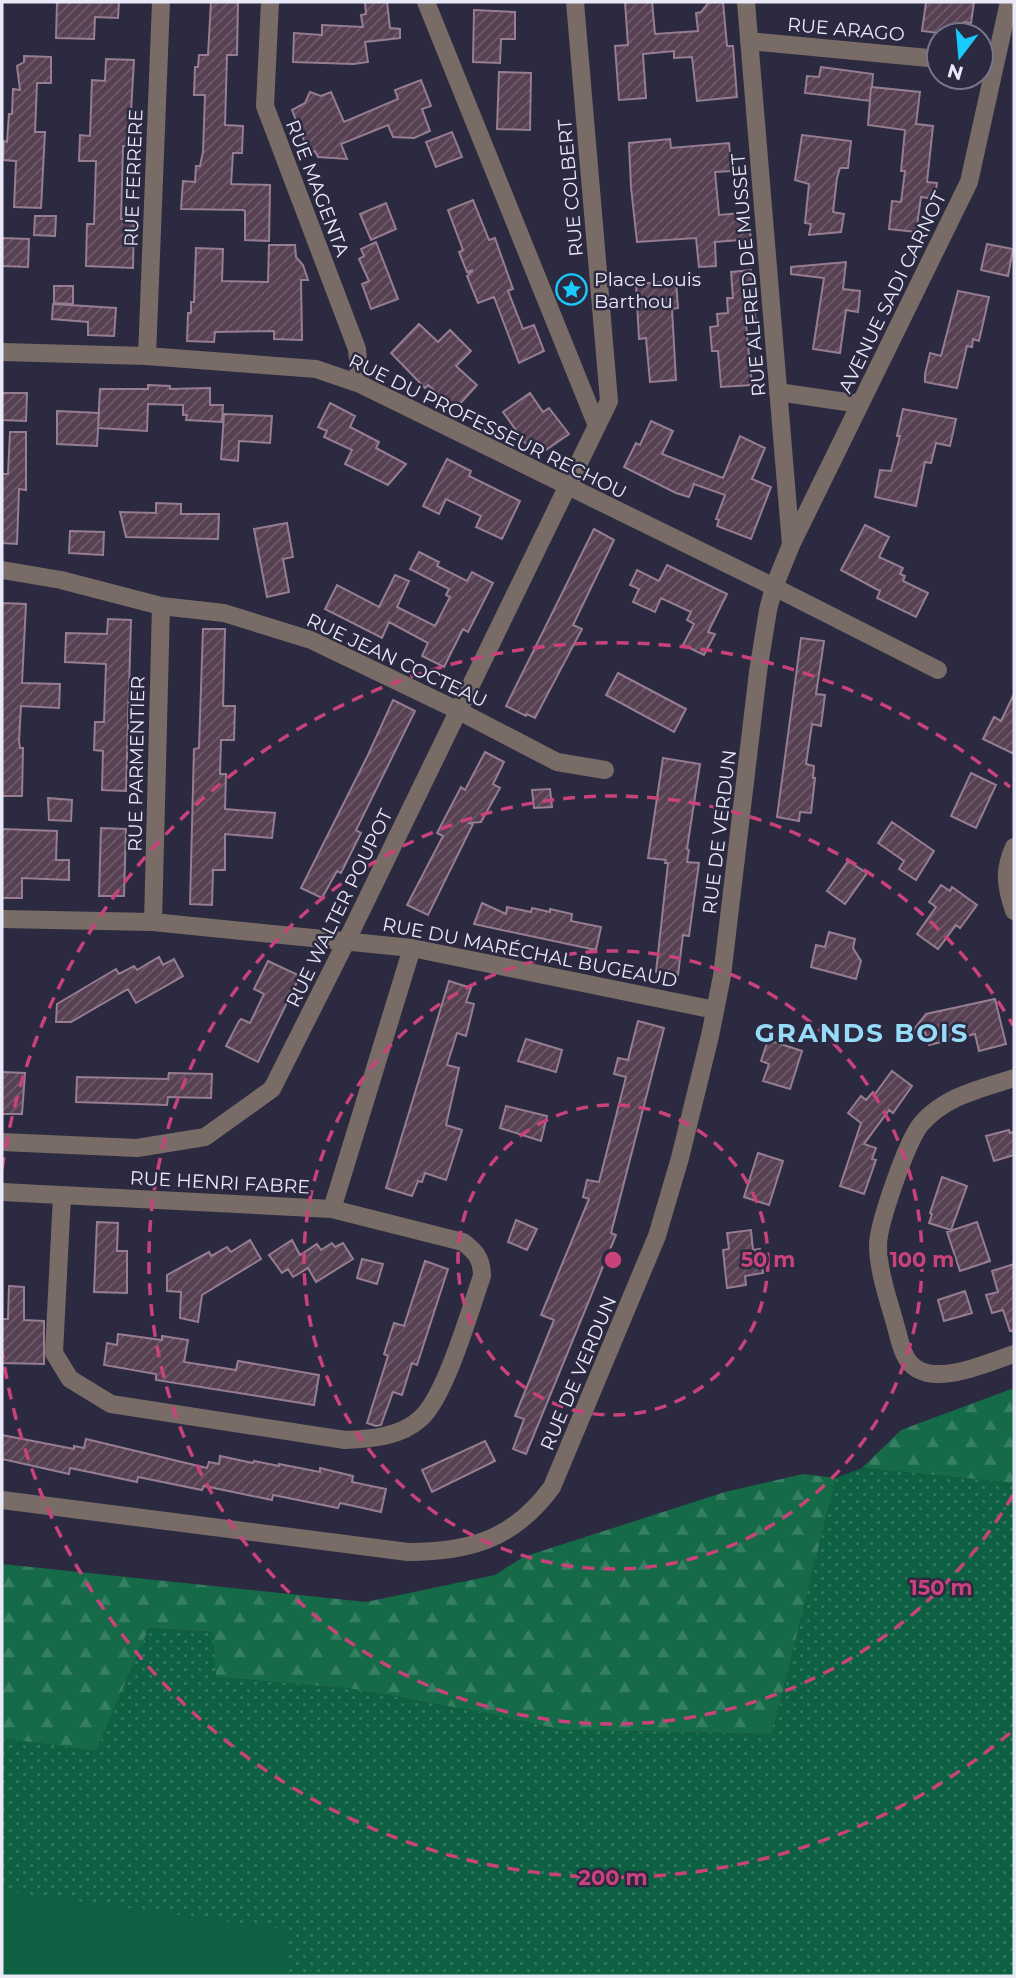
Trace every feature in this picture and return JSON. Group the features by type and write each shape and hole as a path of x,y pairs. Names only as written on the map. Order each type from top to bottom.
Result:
{"street":[{"name":"RUE FERRERE","path":"147,356 162,2"},
{"name":"RUE MAGENTA","path":"270,2 265,107 357,348 360,384"},
{"path":"426,2 597,426"},
{"name":"RUE COLBERT","path":"569,487 609,401 575,2"},
{"name":"RUE ALFRED DE MUSSET","path":"746,2 791,545"},
{"name":"AVENUE SADI CARNOT","path":"995,43 1009,2"},
{"name":"RUE ARAGO","path":"749,41 925,58"},
{"name":"AVENUE SADI CARNOT","path":"774,587 791,545 969,182 983,91"},
{"name":"RUE DU PROFESSEUR RECHOU","path":"2,352 147,356 316,369 360,384 938,670"},
{"path":"778,392 860,404"},
{"name":"RUE WALTER POUPOT","path":"2,1142 136,1148 205,1137 272,1089 569,487"},
{"name":"RUE JEAN COCTEAU","path":"2,570 61,580 161,606 224,613 311,640 459,711 557,762 605,770"},
{"name":"RUE DE VERDUN","path":"2,1500 408,1552 468,1548 494,1538 517,1524 542,1501 556,1479 657,1236 680,1158 715,1010 728,929 758,672 774,587"},
{"name":"RUE PARMENTIER","path":"153,922 161,606"},
{"path":"1014,847 1006,867 1006,879 1014,911"},
{"name":"RUE DU MARÉCHAL BUGEAUD","path":"2,919 153,922 412,948 715,1010"},
{"name":"RUE HENRI FABRE","path":"2,1192 332,1209 412,948"},
{"path":"1014,1078 952,1099 935,1110 919,1126 893,1192 878,1245 881,1272 901,1345 906,1358 917,1369 938,1374 963,1371 1014,1354"},
{"path":"62,1195 54,1353 70,1379 111,1404 345,1440 372,1439 395,1434 421,1418 441,1390 482,1276 482,1261 474,1250 463,1242 332,1209"}],"green space":[{"path":"1014,1388 1014,1483 862,1468 901,1430"},
{"path":"862,1468 1014,1483 1014,1976 2,1976 2,1738 96,1751 149,1628 213,1632 217,1677 354,1689 562,1730 772,1734 836,1478"},
{"path":"803,1474 836,1478 772,1734 562,1730 354,1689 216,1677 213,1632 149,1628 96,1751 2,1738 2,1564 366,1602 495,1575 523,1557 725,1492"},
{"path":"2,1891 289,1930 283,1976 2,1976"}],"building":[{"path":"57,2 119,2 118,18 95,17 94,39 56,38"},
{"path":"211,2 238,2 237,55 227,55 225,125 243,126 242,153 233,153 231,184 270,185 269,241 245,240 243,210 181,209 183,181 195,182 196,166 200,166 203,152 205,95 194,95 195,67 198,67 199,55 208,55"},
{"path":"365,2 387,2 390,28 400,29 400,38 365,42 368,62 293,62 294,33 322,35 322,25 363,27 361,15 366,14"},
{"path":"625,2 652,2 655,34 698,31 696,13 701,12 709,2 723,2 727,46 733,46 737,97 697,101 692,57 674,58 674,51 643,54 646,98 619,100 615,46 628,45"},
{"path":"926,2 974,2 971,21 925,21 925,31 922,31"},
{"path":"474,10 515,12 515,39 501,39 500,63 473,62"},
{"path":"24,56 51,57 51,83 37,83 35,132 45,132 41,208 14,207 16,161 3,160 9,114 12,114 13,89 20,90 17,66 24,62"},
{"path":"106,59 134,60 129,146 123,146 121,219 134,219 133,268 86,266 87,224 94,224 96,161 79,161 80,135 90,136 92,80 105,81"},
{"path":"821,67 873,74 872,87 920,92 916,124 933,126 927,182 937,183 935,199 921,197 916,232 889,229 892,201 901,202 905,171 901,171 905,130 868,125 870,101 805,93 807,76 819,77"},
{"path":"499,72 531,73 530,130 497,129"},
{"path":"421,80 431,106 422,109 430,131 414,138 393,137 388,125 341,144 347,159 318,157 315,151 309,153 292,110 305,103 310,92 321,96 331,92 344,122 398,99 395,90"},
{"path":"452,132 462,157 436,167 426,142"},
{"path":"802,135 851,141 848,168 840,168 837,178 833,212 844,214 841,232 809,235 811,224 805,223 809,184 795,180"},
{"path":"670,139 671,148 729,143 732,171 715,172 719,215 740,213 740,218 748,217 751,239 715,242 716,266 699,267 696,238 637,242 629,143"},
{"path":"473,200 489,240 495,238 513,289 508,291 523,329 534,325 544,351 519,363 494,297 478,303 467,276 473,270 467,272 459,252 463,250 448,210"},
{"path":"386,203 396,229 371,240 360,214"},
{"path":"35,216 56,216 55,236 34,235"},
{"path":"2,238 29,239 28,267 2,266"},
{"path":"376,242 398,299 371,309 362,284 369,281 359,259 364,256 361,249"},
{"path":"987,244 1013,249 1008,276 981,270"},
{"path":"269,245 295,245 296,257 303,265 308,280 301,280 302,340 274,339 274,331 215,332 214,342 187,341 188,313 191,313 191,302 194,302 196,248 223,249 222,281 268,282"},
{"path":"846,262 843,289 860,291 858,312 846,310 840,353 813,349 824,278 791,274 791,267"},
{"path":"751,270 756,324 746,324 752,385 721,387 718,351 712,351 710,327 718,326 717,314 728,313 727,298 733,298 731,272"},
{"path":"676,281 678,308 672,309 676,380 650,382 646,338 639,339 636,284"},
{"path":"54,286 73,286 73,304 54,303"},
{"path":"958,291 989,297 979,341 973,339 972,347 967,346 957,388 925,382 925,374 930,353 941,356"},
{"path":"53,304 116,308 114,336 88,335 88,322 52,319"},
{"path":"419,324 438,342 450,330 471,351 456,366 477,385 459,405 456,403 452,407 428,385 425,388 391,353"},
{"path":"148,385 170,386 170,389 210,388 210,405 223,405 222,422 186,420 183,405 148,404 147,431 98,428 100,389 148,389"},
{"path":"2,393 27,393 26,421 2,420"},
{"path":"530,393 543,412 549,408 569,434 543,452 525,443 503,412"},
{"path":"330,403 355,416 350,427 379,442 376,448 406,464 388,485 345,464 352,450 324,437 327,431 318,427"},
{"path":"903,409 956,419 950,446 936,443 931,463 925,462 916,506 875,497 880,470 891,471 900,436 897,436"},
{"path":"57,411 99,413 97,446 57,444"},
{"path":"224,414 272,416 270,443 239,441 238,461 221,459"},
{"path":"651,421 673,431 662,454 723,478 740,436 765,448 752,479 771,487 751,539 717,526 719,520 716,519 725,495 694,484 689,497 624,467 636,443 640,445"},
{"path":"10,432 26,432 26,490 19,489 17,544 2,543 2,474 8,474"},
{"path":"447,459 471,471 469,476 520,501 502,539 476,527 481,516 446,499 439,514 423,506"},
{"path":"156,503 181,504 181,514 219,514 218,539 126,537 120,512 156,513"},
{"path":"287,523 293,557 283,559 289,592 267,597 254,529"},
{"path":"865,525 889,537 879,557 903,568 900,574 905,576 903,581 928,593 916,617 877,598 880,591 841,570"},
{"path":"594,529 614,540 573,625 582,629 535,718 527,714 526,716 506,706"},
{"path":"70,531 104,532 103,555 69,553"},
{"path":"419,552 439,562 437,566 467,581 472,572 493,583 468,632 463,629 444,667 422,656 428,643 389,622 382,638 325,609 337,585 379,607 395,575 409,581 397,607 435,626 450,597 446,595 449,589 410,569"},
{"path":"667,565 727,594 708,632 715,634 704,655 683,645 694,624 687,620 691,612 661,598 655,612 633,602 639,589 630,585 637,570 659,581"},
{"path":"2,603 26,604 22,683 60,684 59,708 21,706 19,741 20,748 23,748 22,796 2,796"},
{"path":"108,619 131,620 126,791 102,790 103,751 94,750 95,722 104,722 106,664 65,662 66,633 107,634"},
{"path":"203,629 225,629 223,706 235,706 234,740 221,740 220,774 226,774 225,809 275,813 272,838 225,834 225,870 213,870 212,905 190,904 194,749 199,748"},
{"path":"801,638 824,641 816,694 825,695 821,726 812,724 806,764 814,766 811,813 800,812 799,821 777,817"},
{"path":"618,673 686,709 674,732 606,695"},
{"path":"1014,694 1014,754 983,739 994,717 1001,721"},
{"path":"393,700 415,711 356,830 361,833 341,873 337,871 322,898 301,888"},
{"path":"485,752 504,762 493,784 500,788 481,822 468,823 473,824 428,915 407,905 443,836 437,833 461,787 465,790"},
{"path":"663,758 700,764 687,849 687,862 699,863 689,936 683,935 678,975 656,972 668,863 665,863 666,860 648,858"},
{"path":"971,773 996,785 976,828 951,816"},
{"path":"550,789 552,807 534,808 532,790"},
{"path":"48,798 72,800 71,821 49,820"},
{"path":"892,822 934,851 916,880 899,869 904,861 878,843"},
{"path":"101,828 126,829 124,896 99,896"},
{"path":"2,829 57,831 56,860 69,860 69,880 22,878 22,898 2,898"},
{"path":"848,861 867,873 845,904 827,891"},
{"path":"941,885 950,891 952,887 977,905 960,928 956,925 938,949 917,934 936,907 929,902"},
{"path":"482,903 506,914 507,907 531,912 532,908 550,912 550,909 572,914 571,921 601,927 596,950 474,924"},
{"path":"829,932 855,939 853,948 861,961 856,979 811,967 816,945 825,947"},
{"path":"159,957 163,965 174,959 183,976 136,1003 128,989 71,1022 56,1022 57,1004 116,969 119,974 134,966 137,970"},
{"path":"268,961 300,976 258,1062 226,1046 241,1019 250,1023 264,994 254,989"},
{"path":"449,981 471,988 466,1002 474,1004 466,1036 457,1033 447,1065 459,1068 446,1125 462,1130 446,1180 425,1173 422,1182 418,1181 412,1196 386,1188"},
{"path":"995,999 1006,1044 979,1051 975,1034 929,1045 925,1032 907,1038 926,1014"},
{"path":"638,1021 664,1028 611,1233 616,1235 526,1454 513,1449 524,1419 515,1416 554,1320 541,1315 589,1199 583,1197 587,1180 599,1182 626,1077 614,1074 618,1058 628,1060"},
{"path":"526,1039 562,1050 556,1072 518,1061"},
{"path":"768,1040 802,1051 790,1089 763,1081 769,1064 761,1061"},
{"path":"892,1071 912,1086 893,1113 889,1110 864,1144 876,1148 872,1159 876,1160 864,1194 840,1186 861,1123 848,1113 861,1096 866,1100 873,1092 875,1094"},
{"path":"2,1072 25,1073 22,1114 2,1114"},
{"path":"169,1073 212,1074 211,1098 168,1097 167,1105 76,1102 77,1077 168,1079"},
{"path":"506,1106 547,1116 541,1141 500,1128"},
{"path":"1009,1130 1010,1133 1014,1132 1014,1155 994,1161 986,1136"},
{"path":"758,1153 783,1161 769,1205 744,1197"},
{"path":"942,1177 967,1186 951,1230 929,1223"},
{"path":"516,1220 537,1229 527,1250 508,1242"},
{"path":"97,1222 118,1223 117,1251 127,1251 127,1293 94,1292"},
{"path":"977,1222 990,1261 960,1271 947,1232"},
{"path":"751,1230 753,1250 760,1249 763,1273 745,1276 746,1285 727,1288 723,1250 729,1249 727,1233"},
{"path":"250,1240 261,1259 202,1295 198,1322 180,1318 181,1292 167,1291 167,1275 209,1252 211,1256 227,1247 231,1252"},
{"path":"292,1240 300,1255 317,1244 321,1250 332,1243 335,1247 343,1243 353,1259 316,1282 308,1268 293,1277 288,1269 282,1273 269,1255"},
{"path":"362,1259 383,1264 377,1284 357,1278"},
{"path":"425,1261 448,1269 417,1365 412,1363 402,1395 393,1392 381,1425 376,1426 367,1423 388,1356 384,1354 394,1323 404,1326"},
{"path":"1014,1264 1014,1331 1010,1331 1003,1310 992,1313 986,1295 998,1292 992,1271"},
{"path":"9,1286 24,1287 24,1320 44,1321 44,1364 2,1363 2,1319 8,1319"},
{"path":"965,1291 972,1313 944,1321 938,1300"},
{"path":"118,1334 162,1340 162,1336 188,1340 184,1362 236,1370 238,1361 319,1375 314,1405 156,1380 156,1374 104,1365 107,1343 117,1345"},
{"path":"2,1435 74,1449 74,1446 84,1448 86,1439 207,1468 209,1462 219,1464 220,1456 320,1472 320,1468 353,1476 352,1482 386,1489 381,1512 340,1503 338,1508 273,1495 272,1500 204,1486 202,1490 138,1477 137,1482 70,1468 69,1474 2,1459"},
{"path":"485,1441 495,1461 432,1492 422,1470"}],"place":[{"name":"Place Louis Barthou","path":"571,290"}],"district":[{"name":"GRANDS BOIS","path":"862,1033"}]}
